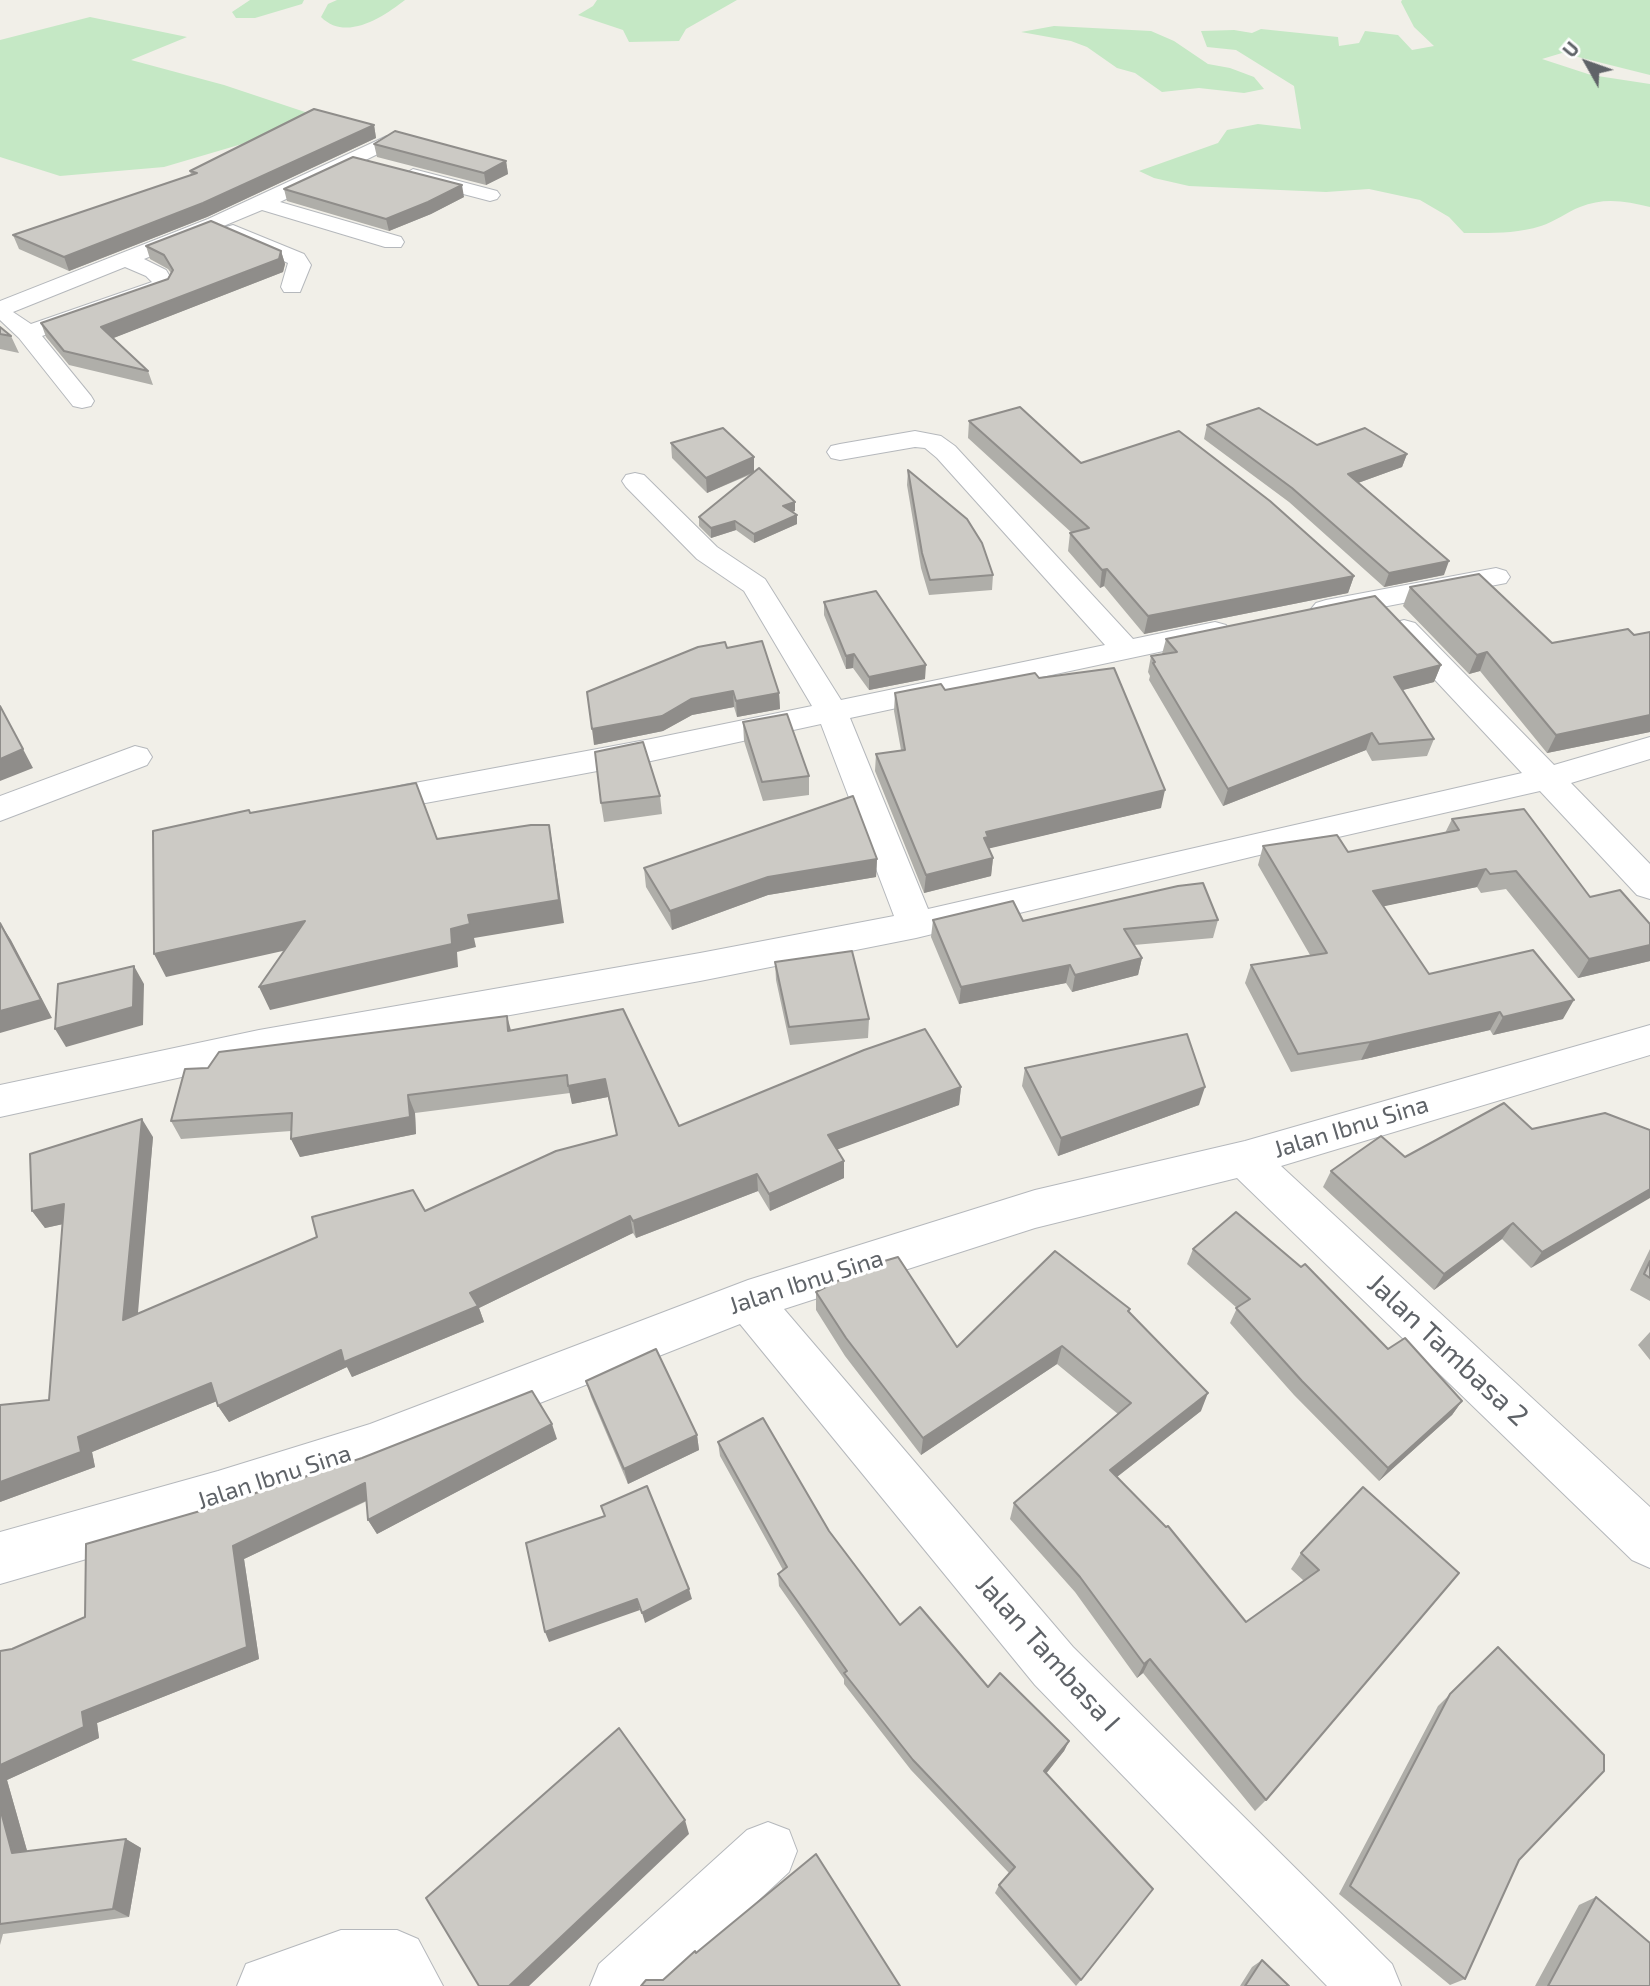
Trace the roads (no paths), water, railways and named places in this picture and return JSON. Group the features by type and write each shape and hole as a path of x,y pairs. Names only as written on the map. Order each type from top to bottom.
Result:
{"street":[{"path":"82,401 2,306 215,223 354,160 387,142"},
{"path":"354,160 491,195"},
{"path":"261,203 393,242"},
{"path":"215,223 296,259 300,265 292,287"},
{"path":"27,333 164,285 163,279 152,270 124,259"},
{"path":"840,452 915,439 932,441 946,452 1125,649"},
{"path":"635,481 707,553 755,585 832,712 916,925"},
{"path":"1346,572 1376,599 1650,886"},
{"path":"1296,615 1496,577"},
{"path":"404,796 651,750 1244,626"},
{"path":"0,1101 259,1045 700,967 916,925 1255,844 1549,778 1650,748"},
{"path":"0,809 135,757"},
{"name":"Jalan Ibnu Sina","path":"0,1558 218,1496 370,1447 748,1300 1035,1209 1245,1159 1642,1050"},
{"name":"Jalan Tambasa 2","path":"1245,1159 1650,1542"},
{"name":"Jalan Tambasa I","path":"748,1300 1054,1666 1370,1986"},
{"path":"621,1986 768,1851"},
{"path":"268,1986 341,1960 397,1960 412,1986"}]}
